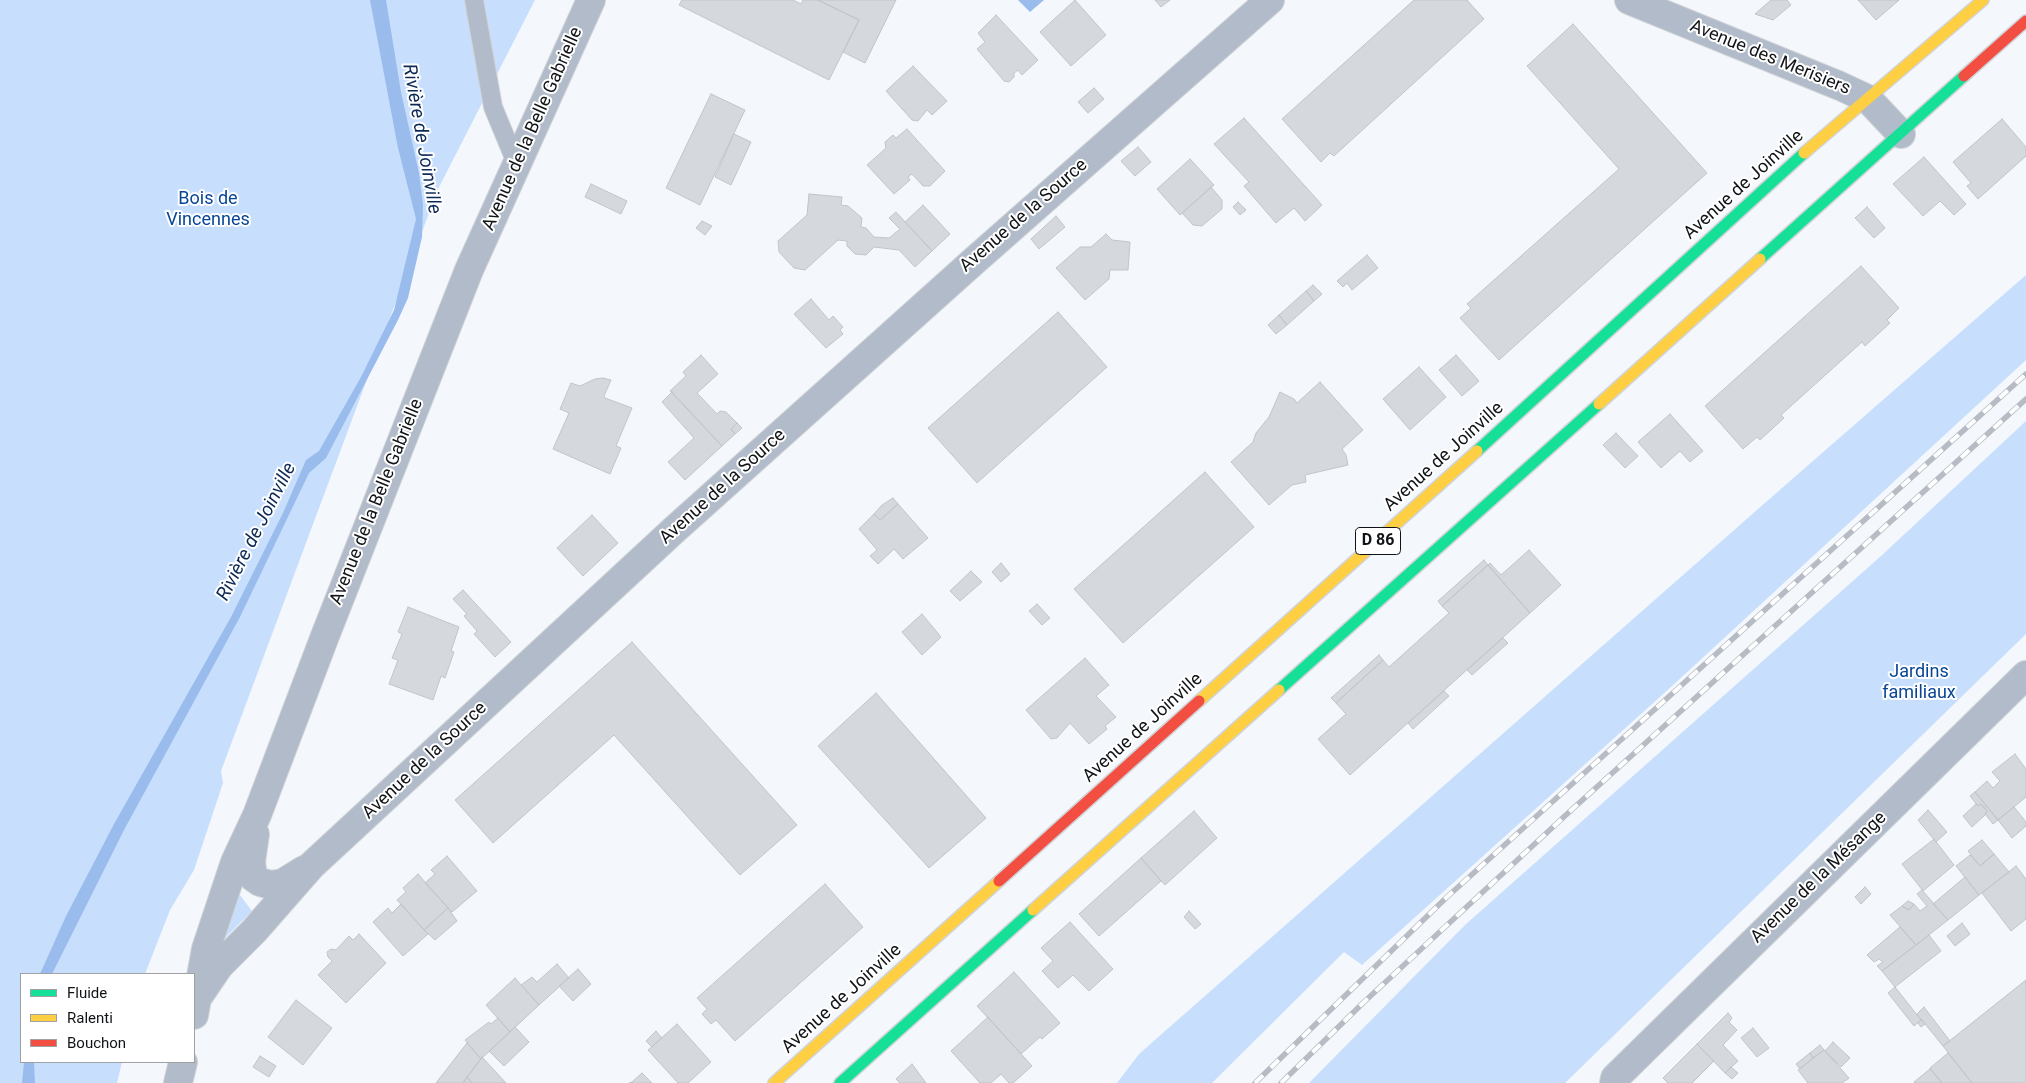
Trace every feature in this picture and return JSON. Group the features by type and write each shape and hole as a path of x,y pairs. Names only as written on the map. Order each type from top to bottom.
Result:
{"main road":[{"name":"Avenue de Joinville","path":"774,1083 1814,146 1983,0"},
{"name":"D 86","path":"840,1083 2026,21"}],"street":[{"name":"Avenue de la Belle Gabrielle","path":"196,1006 206,949 235,862 257,815 325,636 469,270 591,0"},
{"name":"Avenue de la Source","path":"196,1006 219,966 254,931 311,866 674,530 974,260 1270,0"},
{"name":"Avenue des Merisiers","path":"1628,0 1840,86 1868,100 1901,134"},
{"name":"Avenue de la Mésange","path":"1614,1080 2025,679"},
{"path":"257,815 251,862 254,877 260,882 271,885 283,883 311,866"},
{"path":"178,1083 183,1063"}],"lane":[{"path":"474,0 493,106 516,165"}],"green space":[{"name":"Bois de Vincennes","path":"0,0 535,0 438,189 221,771 223,783 194,870 170,910 145,973 20,973 20,1063 122,1063 117,1083 0,1083"},
{"path":"2026,275 2026,360 1671,687 1362,965 1344,952 1212,1083 1117,1083 1139,1054"},
{"name":"Jardins familiaux","path":"2026,421 2026,634 1565,1083 1309,1083 1465,925 1881,556"},
{"path":"234,887 252,911 217,946"}],"shaded area":[{"path":"370,0 386,0 401,92 419,173 423,205 422,237 408,298 326,458 309,473 240,617 124,830 52,973 40,973 66,916 114,824 231,617 283,513 306,460 319,451 361,377 394,310 416,219 398,148"},
{"path":"1018,0 1044,0 1030,12"},
{"path":"24,1063 34,1063 35,1083 22,1083"}],"building":[{"path":"682,0 793,0 801,4 803,0 818,0 859,20 829,80 679,5"},
{"path":"818,0 896,0 865,63 843,52 859,20"},
{"path":"1075,0 1106,35 1071,66 1040,32"},
{"path":"1155,0 1170,0 1161,7"},
{"path":"1414,0 1467,0 1484,19 1334,156 1330,153 1321,162 1282,119"},
{"path":"1771,0 1787,0 1791,5 1773,20 1755,14"},
{"path":"1858,0 1899,0 1876,20"},
{"path":"996,15 1038,60 1022,75 1018,70 1014,73 1014,77 1009,82 1004,81 977,49 985,42 978,33"},
{"path":"1573,24 1707,173 1499,360 1460,318 1471,308 1467,304 1619,169 1527,66"},
{"path":"913,66 947,101 932,115 927,110 918,121 912,120 886,91"},
{"path":"1094,88 1104,99 1088,113 1078,102"},
{"path":"711,94 745,110 700,205 666,188"},
{"path":"1244,118 1322,205 1305,221 1294,208 1276,223 1244,186 1249,182 1214,144"},
{"path":"2002,119 2026,147 2026,156 1978,199 1967,186 1971,183 1953,162"},
{"path":"907,129 945,171 930,186 923,186 912,174 908,177 910,180 894,194 867,165 886,148 885,142 893,135 896,138"},
{"path":"734,134 751,142 731,185 715,177"},
{"path":"1138,147 1151,162 1135,176 1121,161"},
{"path":"1924,157 1966,204 1954,215 1940,201 1923,216 1893,184"},
{"path":"1190,159 1214,185 1180,215 1157,189"},
{"path":"591,184 627,201 621,214 585,197"},
{"path":"1211,187 1222,200 1222,209 1202,226 1193,225 1182,213"},
{"path":"809,194 842,197 841,205 848,206 862,218 861,227 866,228 874,237 889,238 900,229 889,218 896,212 932,251 915,267 899,250 874,247 866,255 855,254 847,246 847,241 838,240 805,270 794,268 779,252 778,241 807,215"},
{"path":"1238,202 1246,210 1240,215 1233,207"},
{"path":"923,205 950,234 932,251 905,222"},
{"path":"1867,207 1885,228 1874,238 1855,218"},
{"path":"1056,216 1065,227 1039,249 1031,239"},
{"path":"702,221 712,226 705,235 696,228"},
{"path":"1106,234 1112,240 1130,242 1128,270 1110,270 1109,279 1085,300 1056,268 1080,247 1091,247"},
{"path":"1367,255 1378,268 1352,290 1347,283 1343,287 1337,281"},
{"path":"1861,266 1899,308 1887,320 1890,323 1865,346 1862,342 1781,415 1784,418 1760,440 1757,437 1743,449 1705,406"},
{"path":"1313,285 1322,294 1314,301 1306,291"},
{"path":"1306,291 1314,301 1287,325 1279,315"},
{"path":"811,299 829,320 833,316 843,327 840,330 843,334 826,348 794,314"},
{"path":"1058,312 1107,367 977,483 928,428"},
{"path":"1279,315 1287,325 1276,334 1268,325"},
{"path":"701,355 718,374 697,393 717,414 720,411 726,412 737,423 731,429 735,434 722,446 670,391 686,376 683,372"},
{"path":"1456,355 1479,381 1462,396 1439,370"},
{"path":"1419,367 1446,397 1410,430 1383,399"},
{"path":"595,379 611,380 604,396 605,398 632,408 616,446 621,448 610,474 553,449 569,413 560,409 571,383 580,386"},
{"path":"1320,382 1363,430 1342,449 1346,455 1348,465 1305,475 1306,482 1292,485 1269,505 1231,462 1253,442 1256,433 1269,417 1280,392 1294,399 1297,403"},
{"path":"672,392 722,446 685,480 668,462 694,438 662,402"},
{"path":"1670,414 1703,451 1690,462 1680,451 1661,468 1638,442"},
{"path":"737,423 742,428 735,434 731,429"},
{"path":"1616,433 1638,456 1625,468 1603,445"},
{"path":"1205,472 1254,527 1123,643 1074,589"},
{"path":"893,498 898,504 880,520 874,514 882,505"},
{"path":"898,504 928,538 903,559 894,549 878,564 870,556 877,550 859,529 874,514 880,520"},
{"path":"592,515 618,543 583,576 557,548"},
{"path":"1529,550 1561,585 1530,613 1488,565 1490,563 1501,575"},
{"path":"1484,560 1488,565 1442,606 1438,601"},
{"path":"1001,563 1010,574 1001,582 992,572"},
{"path":"1488,565 1530,613 1350,775 1318,739 1346,714 1336,703 1383,660 1389,667 1449,613 1442,606"},
{"path":"971,571 982,582 960,601 950,591"},
{"path":"463,590 511,642 495,657 474,634 477,631 464,616 467,614 453,599"},
{"path":"1037,604 1050,618 1042,625 1029,611"},
{"path":"408,607 459,627 451,651 454,652 445,678 441,676 433,700 389,684 398,660 392,658 402,634 398,632"},
{"path":"922,614 941,637 922,655 902,632"},
{"path":"1503,638 1508,643 1472,675 1467,670"},
{"path":"632,642 797,825 740,875 614,735 493,843 455,800"},
{"path":"1379,655 1383,660 1336,703 1331,698"},
{"path":"1085,658 1109,685 1096,696 1116,717 1105,726 1107,729 1089,744 1070,723 1057,738 1051,739 1026,710"},
{"path":"1444,691 1449,696 1413,729 1408,723"},
{"path":"876,693 986,818 929,868 818,746"},
{"path":"2015,754 2026,769 2026,797 1998,820 1975,792 1987,781 1993,788 2000,781 1992,772"},
{"path":"1975,792 1998,820 1993,824 1985,814 1987,811 1981,804 1978,806 1970,796"},
{"path":"1976,804 1978,806 1981,804 1987,811 1972,827 1963,816"},
{"path":"2014,807 2026,822 2026,826 2012,838 1998,820"},
{"path":"1928,810 1947,832 1936,842 1918,820"},
{"path":"1194,811 1217,838 1165,885 1141,858"},
{"path":"1934,839 1954,865 1923,891 1902,864"},
{"path":"1982,840 1994,854 1980,866 1968,851"},
{"path":"1994,854 2009,872 1979,895 1956,866 1970,855 1980,866"},
{"path":"447,856 477,891 452,912 425,883 435,874 431,870"},
{"path":"1141,858 1161,881 1099,936 1079,914"},
{"path":"2016,866 2026,879 2026,919 2011,931 1982,893"},
{"path":"418,874 448,908 424,930 397,900 406,892 403,888"},
{"path":"1965,877 1979,895 1948,920 1933,904"},
{"path":"825,884 863,927 735,1041 716,1020 711,1024 702,1014 707,1009 697,998"},
{"path":"1865,887 1871,894 1861,904 1855,897"},
{"path":"1922,890 1948,920 1916,945 1890,915 1902,906 1909,910 1914,904 1920,911 1927,906 1917,894"},
{"path":"1908,901 1914,904 1909,910 1902,906"},
{"path":"401,904 428,934 403,956 373,922 388,908 392,913"},
{"path":"448,908 457,921 435,940 424,930"},
{"path":"1189,911 1201,924 1195,929 1184,917"},
{"path":"1070,922 1113,969 1089,991 1073,975 1058,988 1042,971 1053,961 1041,948"},
{"path":"1962,923 1970,934 1955,946 1947,936"},
{"path":"1900,927 1916,945 1882,971 1877,966 1883,962 1879,959 1874,962 1867,955"},
{"path":"359,934 386,963 346,1003 318,975 332,961 328,957 327,952 331,949 336,950 349,936 353,940"},
{"path":"1929,935 1941,951 1895,987 1882,971"},
{"path":"557,964 569,978 539,1005 521,985 532,977 537,982"},
{"path":"578,969 591,984 573,1001 559,986"},
{"path":"1014,972 1060,1023 1021,1054 977,1006"},
{"path":"515,978 539,1005 510,1032 486,1005"},
{"path":"2026,980 2026,1083 1972,1083 1943,1046"},
{"path":"1895,987 1921,1020 1914,1026 1888,993"},
{"path":"296,1000 332,1028 303,1065 268,1037"},
{"path":"1924,1007 1950,1041 1943,1046 1917,1014"},
{"path":"1728,1013 1732,1018 1729,1022 1737,1030 1723,1045 1738,1061 1725,1073 1697,1044"},
{"path":"988,1017 1032,1066 1013,1083 1009,1083 1001,1074 991,1083 980,1083 951,1051"},
{"path":"498,1018 510,1032 481,1059 465,1040 489,1022 491,1024"},
{"path":"1921,1020 1925,1024 1921,1027 1918,1023"},
{"path":"677,1024 711,1062 688,1083 678,1083 648,1050"},
{"path":"515,1027 529,1042 504,1066 489,1051"},
{"path":"1753,1028 1769,1048 1757,1057 1741,1038"},
{"path":"656,1031 662,1038 652,1047 646,1041"},
{"path":"1833,1042 1850,1058 1841,1067 1825,1051"},
{"path":"467,1043 481,1059 463,1083 436,1083"},
{"path":"1697,1044 1714,1061 1692,1083 1668,1083 1663,1078"},
{"path":"1820,1045 1824,1050 1813,1058 1810,1053"},
{"path":"1824,1050 1849,1078 1842,1083 1808,1083 1798,1070"},
{"path":"1810,1053 1813,1058 1800,1069 1796,1064"},
{"path":"1948,1053 1972,1083 1942,1083 1930,1068"},
{"path":"260,1056 276,1066 269,1077 253,1067"},
{"path":"482,1057 506,1083 472,1083 467,1077"},
{"path":"912,1064 926,1083 900,1083 896,1079"},
{"path":"1731,1067 1738,1073 1732,1079 1725,1073"},
{"path":"1930,1069 1942,1083 1914,1082"},
{"path":"642,1073 652,1083 629,1083 632,1082"},
{"path":"467,1077 472,1083 463,1083"}],"railway":[{"path":"1255,1083 1447,897 2026,374"},
{"path":"1281,1083 1364,1002 1567,814 2026,399"}],"traffic: fast":[{"path":"1760,259 1964,76"},
{"path":"1477,451 1804,153"},
{"path":"1279,690 1599,404"},
{"path":"840,1083 1033,910"}],"traffic: slow":[{"path":"1804,153 1983,0"},
{"path":"1599,404 1760,259"},
{"path":"1199,701 1477,451"},
{"path":"1033,910 1279,690"},
{"path":"774,1083 999,881"}],"traffic: jam":[{"path":"1964,76 2026,21"},
{"path":"999,881 1199,701"}],"water label":[{"name":"Rivière de Joinville","path":"421,139"},
{"name":"Rivière de Joinville","path":"257,532"}]}
